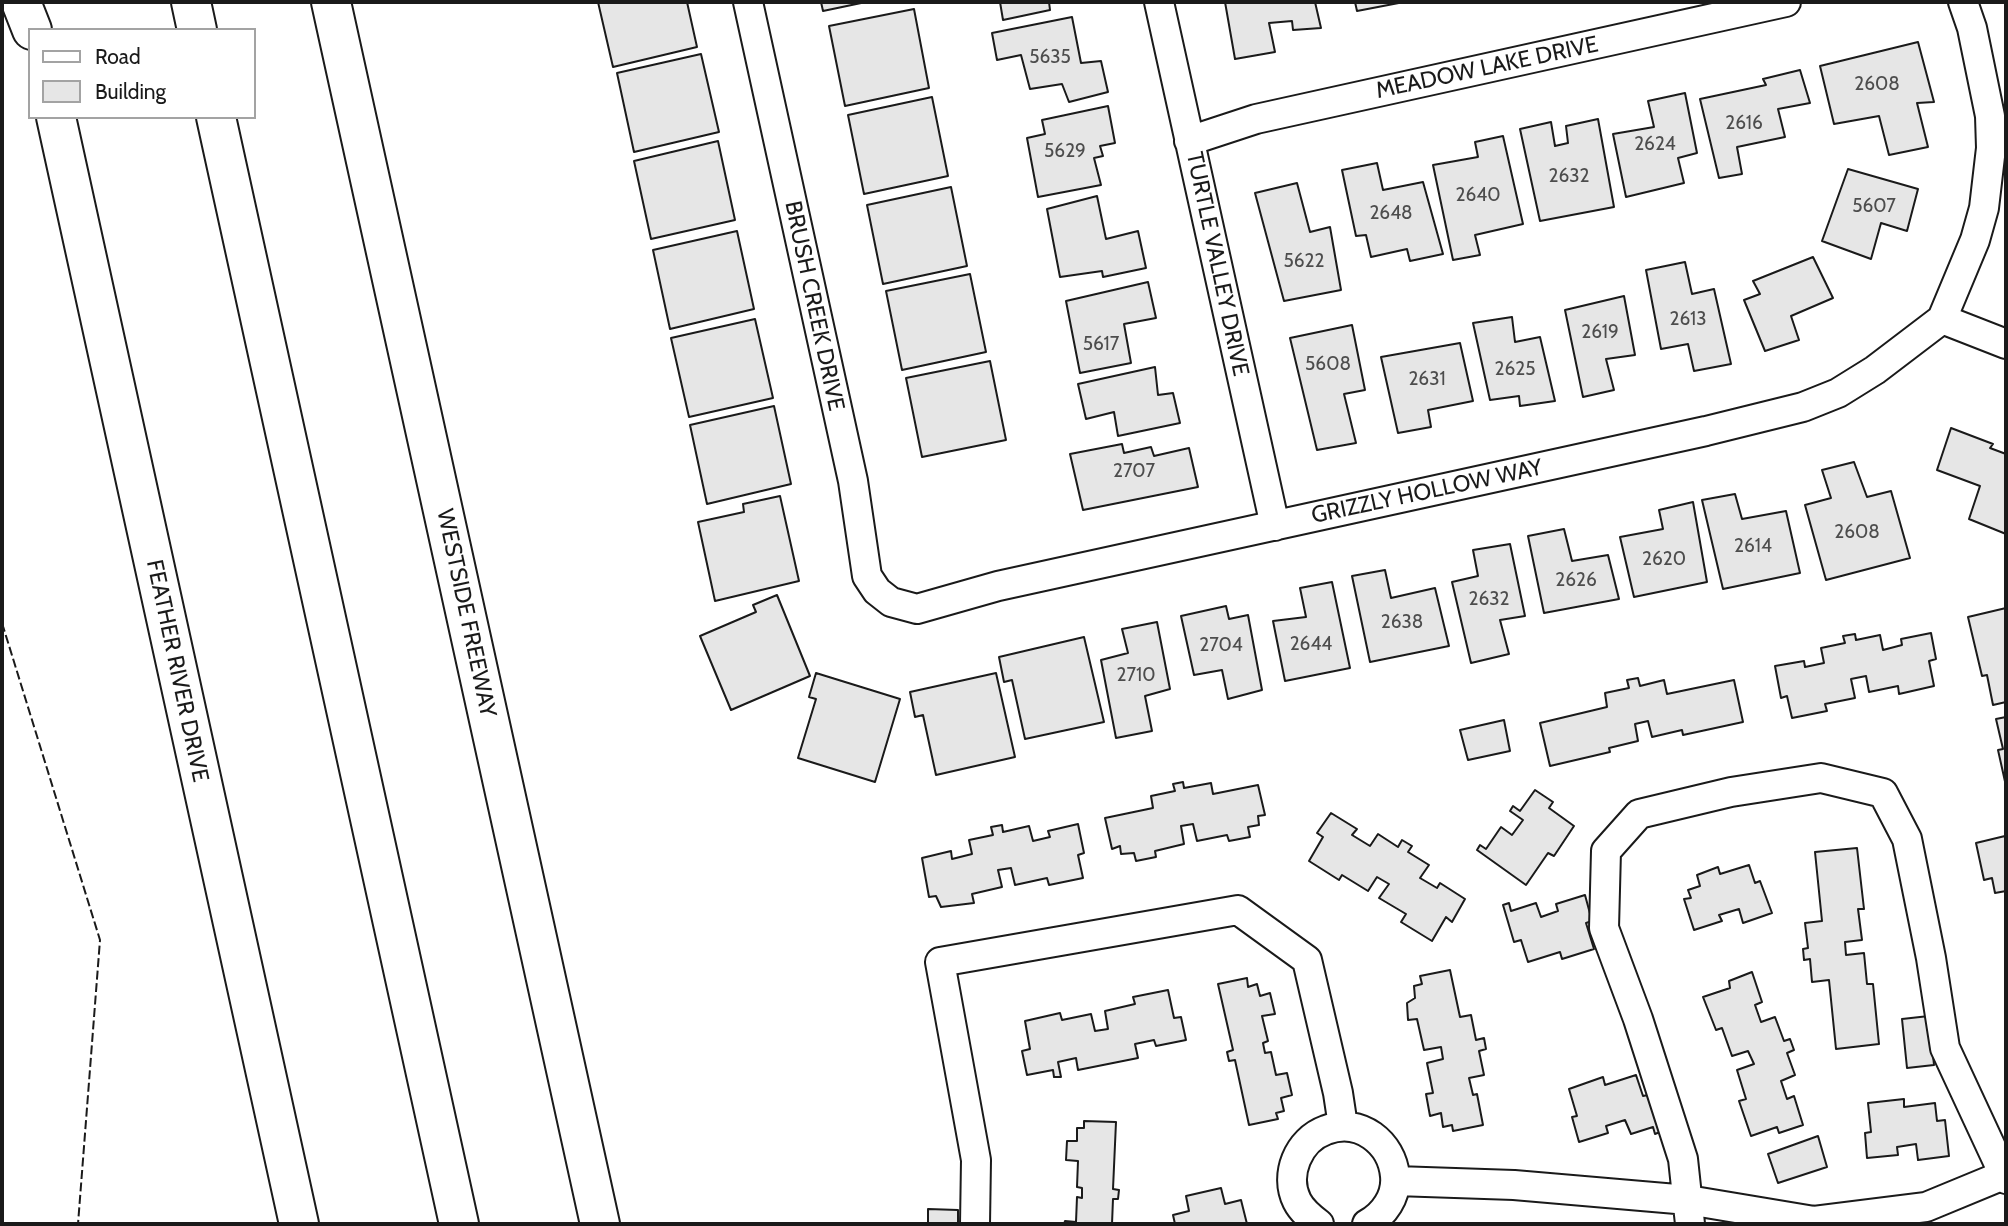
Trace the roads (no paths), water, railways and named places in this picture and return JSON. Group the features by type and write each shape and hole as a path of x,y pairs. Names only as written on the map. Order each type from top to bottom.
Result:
{"main road":[{"path":"22,2 31,28"},
{"path":"191,2 197,28"},
{"name":"WESTSIDE FREEWAY","path":"331,2 600,1224"},
{"name":"FEATHER RIVER DRIVE","path":"56,119 299,1224"},
{"path":"216,119 459,1224"}],"street":[{"name":"BRUSH CREEK DRIVE","path":"748,2 853,481 867,576 877,591 891,602"},
{"name":"TURTLE VALLEY DRIVE","path":"1159,2 1275,526"},
{"name":"MEADOW LAKE DRIVE","path":"1189,141 1256,119 1786,2"},
{"path":"1963,2 1972,28 1990,116 1991,148 1984,208 1975,240 1942,319 2006,344"},
{"name":"GRIZZLY HOLLOW WAY","path":"891,602 917,609 998,586 1803,407 1838,393 1875,370 1942,319"},
{"path":"1396,1181 1514,1185 1689,1212 1814,1221 1926,1207 2006,1176 1945,1048 1908,839 1883,793 1821,778 1731,792 1639,814 1606,850 1604,928 1638,1019 1683,1159 1689,1212"},
{"path":"975,1224 976,1160 940,962 1238,910 1307,960 1338,1093 1343,1126"},
{"path":"1320,1224 1307,1214 1297,1200 1292,1184 1293,1167 1300,1151 1311,1138 1326,1130 1343,1126 1360,1129 1375,1136 1387,1149 1394,1164 1396,1181 1392,1198 1384,1212 1367,1224"}]}
